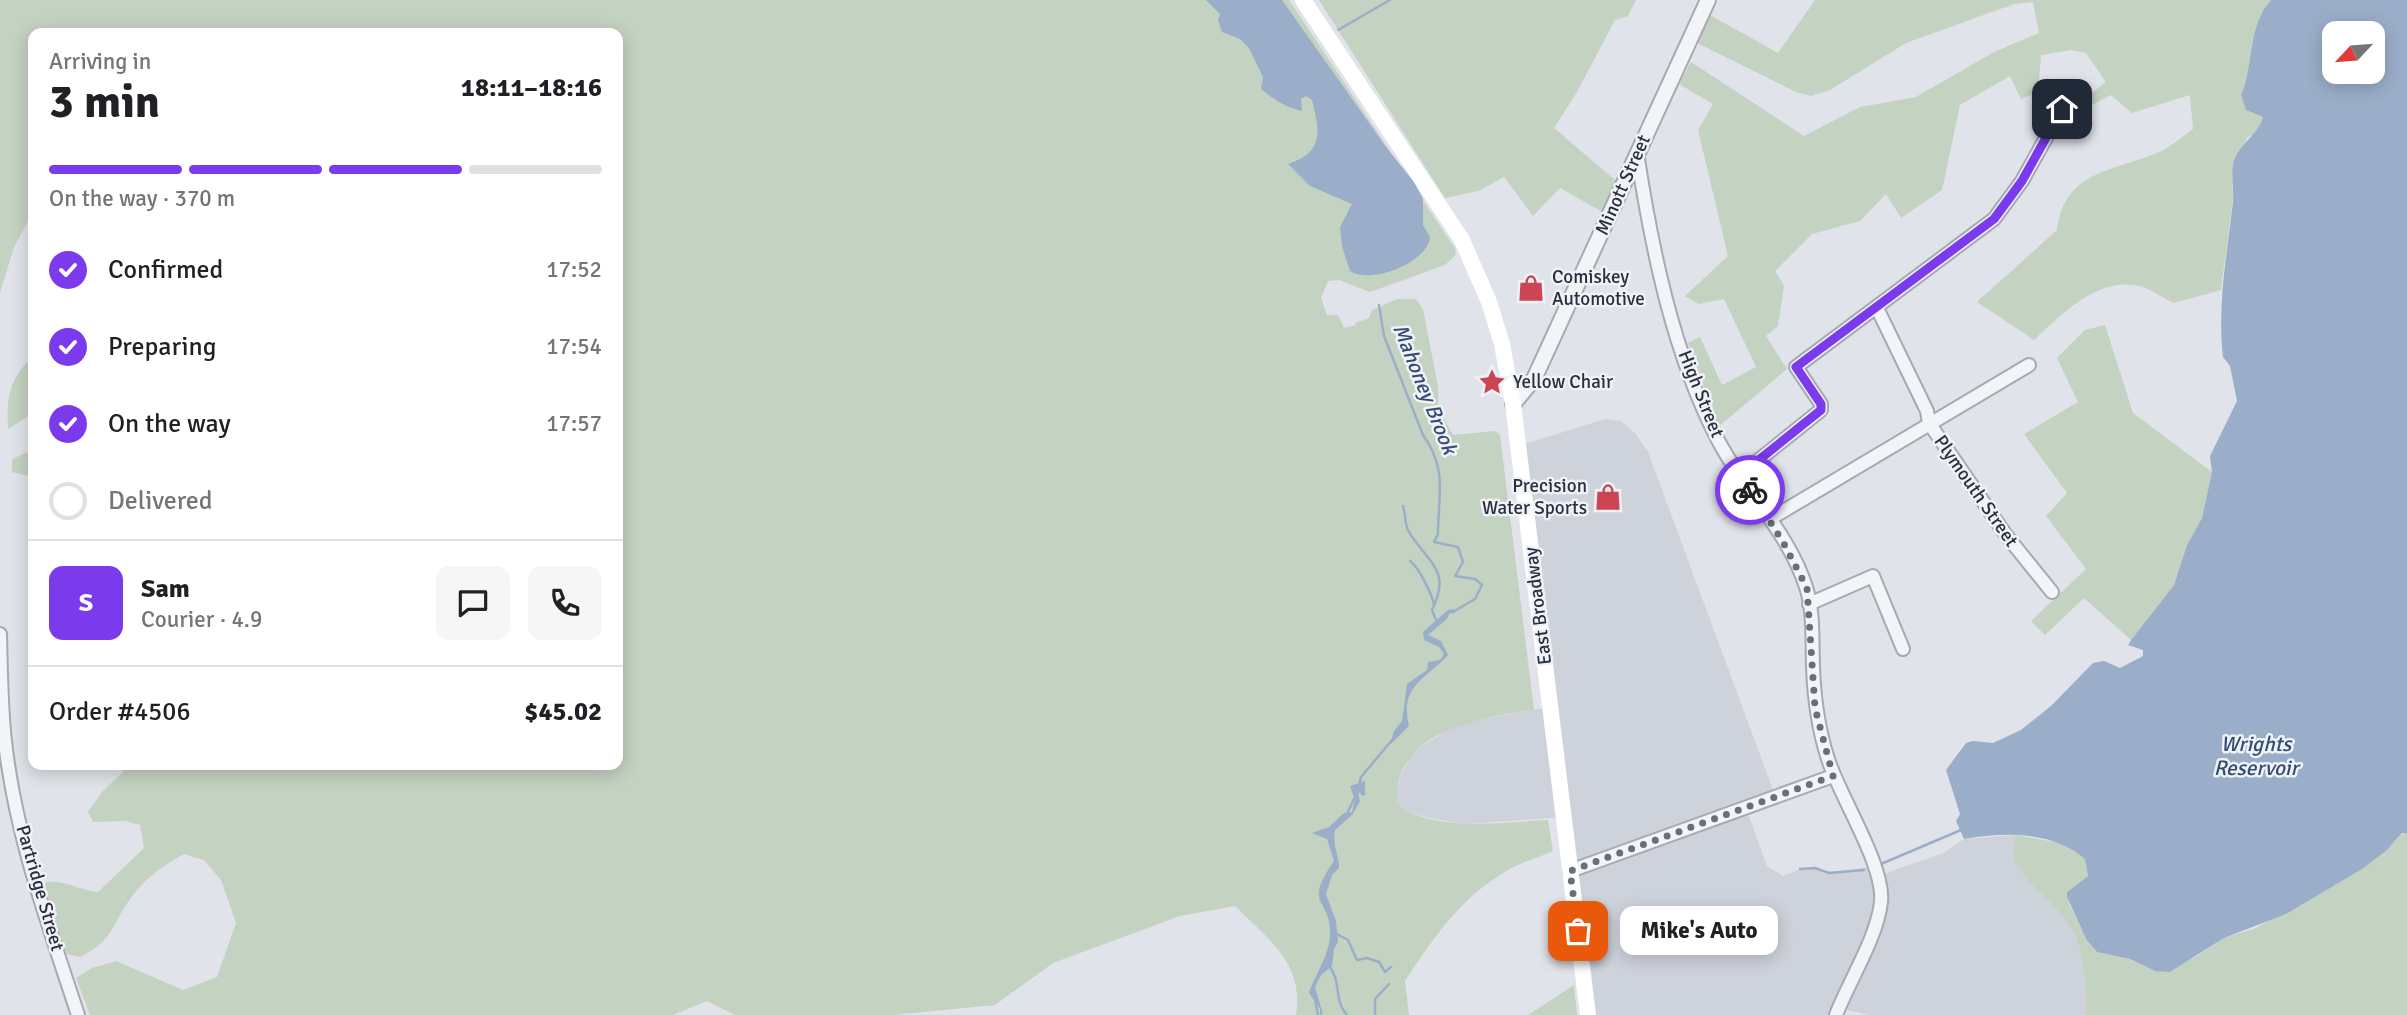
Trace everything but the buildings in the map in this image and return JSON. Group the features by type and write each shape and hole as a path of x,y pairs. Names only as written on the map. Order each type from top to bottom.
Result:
{"main road":[{"name":"East Broadway","path":"1303,0 1462,240 1489,302 1502,344 1513,404 1588,1015"}],"street":[{"name":"Minott Street","path":"1513,404 1534,379 1707,0"},
{"path":"1740,475 1821,410 1821,404 1796,367 1994,219 2022,181 2062,109"},
{"name":"High Street","path":"1637,153 1653,244 1685,358 1707,416 1740,475 1798,567 1809,604 1815,708 1833,776 1875,866 1881,900 1878,916 1836,1015"},
{"name":"Plymouth Street","path":"1877,308 1927,411 1928,423 2006,536 2052,592"},
{"path":"1770,519 2029,365"},
{"path":"1809,604 1873,576 1903,649"},
{"name":"Partridge Street","path":"0,634 5,741 12,786 26,849 78,1015"},
{"path":"1570,871 1833,776"}],"shaded area":[{"path":"1605,419 1621,421 1635,433 1648,452 1776,798 1746,808 1767,866 1783,876 1800,869 1815,868 1829,873 1875,866 1878,876 1943,853 1964,839 2015,835 2014,859 2027,879 2051,899 2072,927 2084,959 2086,1015 1869,1015 1839,1008 1836,1015 1588,1015 1564,817 1467,824 1404,811 1397,804 1396,793 1401,776 1410,757 1422,746 1459,723 1550,707 1518,446"}],"green space":[{"path":"0,0 1289,0 1456,250 1455,256 1445,265 1370,292 1339,280 1328,281 1321,298 1327,315 1338,315 1344,328 1369,318 1372,310 1397,299 1416,299 1423,309 1438,387 1438,408 1453,435 1495,431 1500,435 1534,710 1466,724 1444,732 1424,744 1409,760 1399,779 1397,804 1411,813 1448,822 1469,824 1548,820 1553,851 1513,867 1462,905 1405,981 1409,1015 1296,1015 1295,981 1289,967 1271,942 1235,906 1180,916 1053,963 995,1005 893,1015 735,1015 707,1001 673,1015 90,1015 76,978 92,968 116,961 183,990 217,977 236,923 221,880 204,860 184,854 156,872 138,889 100,944 80,957 66,954 44,883 64,883 98,892 144,848 140,825 126,821 93,822 88,812 102,792 125,770 623,770 623,28 28,28 28,221 14,247 0,293"},
{"path":"1319,0 1636,0 1628,16 1615,20 1577,92 1554,128 1616,181 1601,211 1560,188 1533,216 1504,177 1478,191 1445,198"},
{"path":"1815,0 2271,0 2263,10 2254,34 2241,95 2251,112 2263,117 2258,131 2247,138 2232,168 2233,198 2221,290 2174,303 2139,286 2109,287 2095,292 2068,309 2034,340 1977,302 2057,230 2070,194 2082,183 2095,175 2161,151 2193,129 2190,95 2132,113 2111,95 2086,108 2079,103 2106,82 2086,53 2071,50 2041,55 2038,92 2021,99 2010,76 1960,105 1942,190 1901,218 1886,194 1860,221 1812,234 1775,271 1784,286 1778,326 1766,336 1787,369 1718,427 1688,343 1700,337 1722,385 1756,367 1724,299 1698,304 1685,296 1728,256 1698,130 1713,104 1679,84 1691,62 1804,136 1860,107 1916,97 1994,52 2039,33 2033,2 2014,4 1906,43 1830,90 1811,96 1796,92 1695,42 1708,14 1778,53"},
{"path":"2105,325 2133,413 2212,472 2202,518 2187,545 2174,585 2131,640 2084,598 2045,635 2031,621 2086,569 2046,516 2067,493 2024,434 2078,402 2057,358 2085,330"},
{"path":"28,362 28,416 8,429 11,389"},
{"path":"28,452 28,476 12,472 12,459"},
{"path":"2403,833 2407,833 2407,1015 2086,1015 2085,982 2077,940 2059,911 2023,874 2014,855 2015,835 2067,844 2085,858 2088,876 2067,892 2069,904 2086,939 2097,952 2130,959 2155,971 2194,958 2224,938 2256,928 2336,883 2387,850"},
{"path":"1574,985 1577,1015 1528,1015"}],"water":[{"path":"1206,0 1282,0 1386,147 1414,182 1423,199 1423,225 1430,237 1420,255 1398,269 1384,273 1360,275 1350,271 1342,246 1340,227 1352,204 1310,186 1288,164 1300,159 1314,147 1317,122 1312,100 1306,96 1301,99 1302,111 1280,103 1261,89 1263,77 1249,48 1240,39 1222,32 1218,20 1220,14"},
{"name":"Wrights Reservoir","path":"2271,0 2407,0 2407,833 2402,833 2387,850 2362,869 2286,914 2224,938 2170,972 2155,971 2130,959 2097,952 2086,939 2067,897 2067,892 2088,876 2085,859 2073,850 2059,843 2028,836 1995,835 1964,839 1956,821 1960,814 1946,770 1966,743 1993,743 2021,730 2051,706 2093,663 2104,661 2120,668 2143,656 2143,650 2128,645 2174,585 2187,545 2202,518 2212,472 2210,456 2237,401 2230,366 2223,357 2222,299 2233,202 2233,165 2239,151 2263,117 2246,110 2241,95 2258,22"},
{"path":"1454,609 1456,612 1449,614 1447,619 1428,635 1441,641 1448,655 1416,684 1408,701 1409,726 1390,745 1394,731 1402,721 1407,684 1427,670 1428,662 1440,660 1444,654 1439,647 1424,640 1423,632 1448,610"},
{"path":"1365,781 1365,795 1358,792 1360,801 1353,814 1335,830 1339,868 1332,875 1326,894 1336,921 1338,942 1334,949 1332,966 1321,975 1315,987 1323,1014 1320,1015 1320,1009 1309,993 1329,945 1327,914 1319,895 1324,876 1334,861 1327,839 1312,833 1329,827 1344,813 1352,812 1355,800 1350,786"}],"waterway":[{"path":"1338,30 1390,0"},
{"name":"Mahoney Brook","path":"1379,305 1384,336 1439,471 1438,534 1434,542 1458,547 1463,562 1455,576 1475,579 1482,585 1475,599 1453,612"},
{"path":"1403,506 1407,529 1439,576 1438,596 1432,610 1436,620"},
{"path":"1410,561 1421,574 1434,604"},
{"name":"Mahoney Brook","path":"1359,785 1361,777 1392,740"},
{"name":"Mahoney Brook","path":"1347,814 1356,795"},
{"path":"1881,864 1961,830"},
{"path":"1800,869 1815,868 1829,873 1864,870"},
{"path":"1335,933 1348,940 1357,960 1367,958 1379,962 1385,972 1391,967"},
{"path":"1329,966 1335,978 1340,1003 1347,1015"},
{"path":"1375,1015 1375,999 1389,984"},
{"name":"Mahoney Brook","path":"1315,1000 1318,1015"}],"way so far":[{"path":"1578,931 1570,871 1833,776 1815,708 1807,588 1798,567 1750,490"}],"place":[{"name":"Comiskey Automotive","path":"1531,288"},
{"name":"Yellow Chair","path":"1492,382"},
{"name":"Precision Water Sports","path":"1608,497"},
{"name":"Mike's Auto","path":"1578,931"}],"route":[{"path":"1750,490 1740,475 1821,410 1821,404 1796,367 1994,219 2022,181 2062,109"}]}
